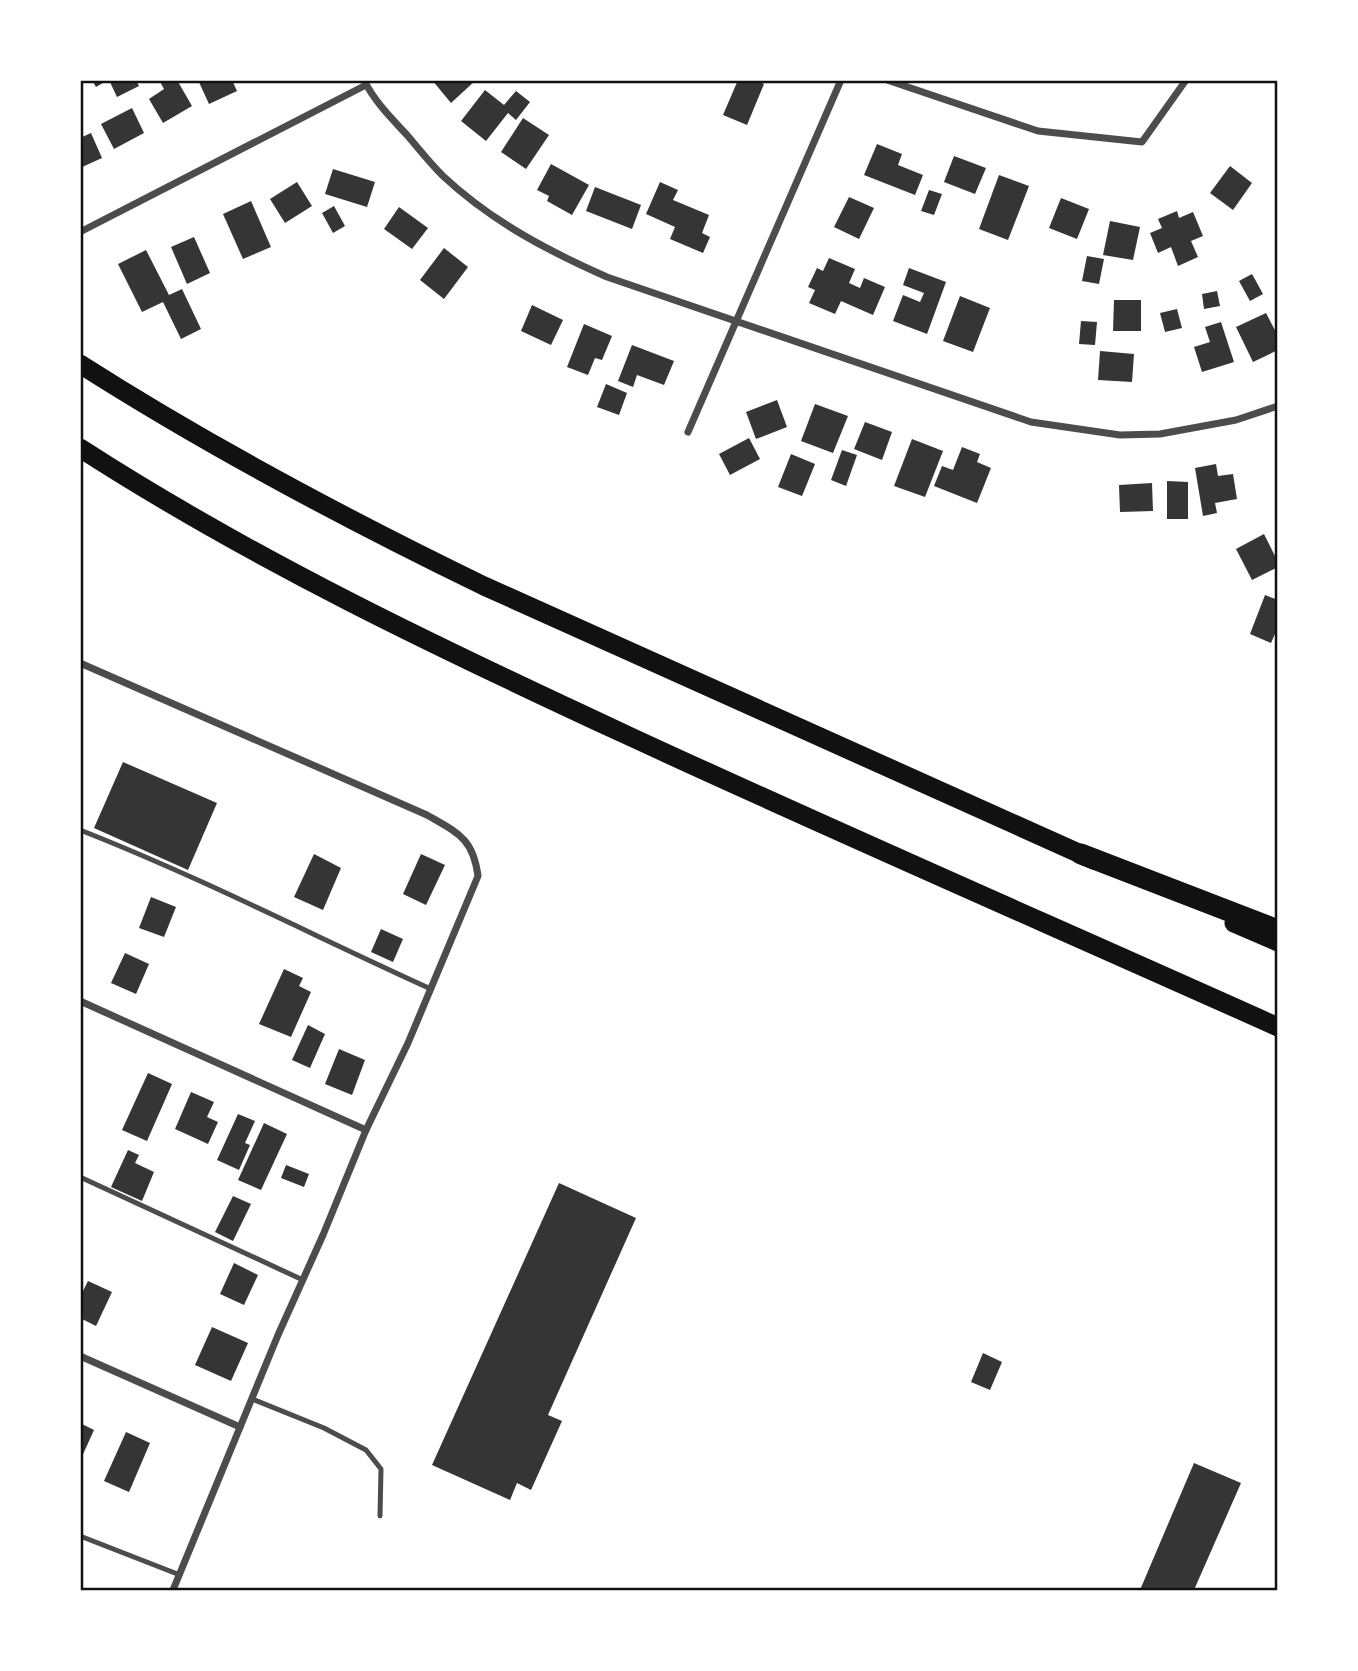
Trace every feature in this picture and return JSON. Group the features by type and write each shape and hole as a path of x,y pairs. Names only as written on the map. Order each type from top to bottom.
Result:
{"highway":[{"path":"80,364 196,434 410,550 484,586 1278,942"},
{"path":"80,448 288,569 452,654 708,773 1278,1027"},
{"path":"1081,855 1278,930"}],"street":[{"path":"688,432 841,80"},
{"path":"887,80 1038,131 1142,142 1186,80"},
{"path":"80,232 365,83 387,113 442,174 482,208 519,233 554,254 607,277 737,323 1031,422 1086,431 1121,435 1160,434 1236,420 1278,406"},
{"path":"80,663 383,795 456,832 469,845 475,856 478,876 431,989 366,1130 173,1591"},
{"path":"80,1001 366,1130"},
{"path":"80,1356 240,1427"}],"lane":[{"path":"80,830 197,879 431,989"},
{"path":"80,1177 303,1280"},
{"path":"252,1399 324,1428 366,1450 382,1469 380,1516"},
{"path":"80,1536 180,1576"}],"building":[{"path":"92,80 108,80 96,87"},
{"path":"109,80 136,80 139,86 117,97"},
{"path":"159,80 177,80 192,106 163,123 149,99 164,89"},
{"path":"198,80 232,80 237,91 209,104"},
{"path":"432,80 476,80 451,103"},
{"path":"738,80 756,80 764,84 747,125 723,115"},
{"path":"485,90 504,105 516,91 530,102 516,120 508,113 486,141 461,121"},
{"path":"132,108 144,133 114,149 101,124"},
{"path":"523,118 549,135 526,169 501,152"},
{"path":"91,133 102,158 80,168 80,138"},
{"path":"877,144 902,154 898,165 923,175 915,195 864,175"},
{"path":"954,156 986,168 975,194 944,182"},
{"path":"551,164 589,185 572,215 547,201 549,196 537,190"},
{"path":"1230,166 1252,183 1233,210 1210,193"},
{"path":"333,169 375,182 367,207 325,194"},
{"path":"999,175 1029,186 1008,240 979,229"},
{"path":"297,182 312,206 285,223 270,199"},
{"path":"660,182 678,190 673,200 709,215 702,233 710,237 703,253 670,239 675,227 646,214"},
{"path":"595,187 641,205 632,229 586,211"},
{"path":"929,190 942,194 934,215 921,211"},
{"path":"849,197 874,208 859,239 834,227"},
{"path":"1061,198 1089,209 1077,239 1049,228"},
{"path":"251,201 271,247 243,259 223,214"},
{"path":"334,206 345,226 333,233 322,213"},
{"path":"399,207 428,228 412,249 384,229"},
{"path":"1177,211 1179,218 1193,212 1203,236 1191,241 1198,257 1178,266 1171,247 1158,253 1150,233 1162,228 1158,219"},
{"path":"1110,221 1140,227 1133,260 1103,255"},
{"path":"194,237 210,273 187,284 171,247"},
{"path":"444,248 468,267 444,299 420,280"},
{"path":"146,250 169,295 182,289 201,329 181,339 163,302 142,312 118,264"},
{"path":"1087,256 1104,259 1099,284 1082,281"},
{"path":"829,258 855,269 849,283 860,288 864,278 885,287 873,315 841,301 835,314 809,303 815,290 808,287 817,268 823,271"},
{"path":"909,268 946,282 927,334 893,321 903,295 920,302 924,293 903,285"},
{"path":"1252,274 1263,294 1250,301 1239,281"},
{"path":"1217,291 1220,306 1204,309 1202,294"},
{"path":"960,296 990,308 973,352 943,341"},
{"path":"1114,300 1141,300 1141,331 1113,331"},
{"path":"532,305 563,320 551,345 521,331"},
{"path":"1177,309 1182,328 1165,332 1160,313"},
{"path":"1266,313 1278,336 1278,350 1253,362 1236,327"},
{"path":"1081,321 1097,322 1095,345 1079,344"},
{"path":"1221,322 1234,362 1202,372 1194,347 1210,342 1205,327"},
{"path":"584,324 612,336 602,360 595,358 588,375 567,367"},
{"path":"632,345 674,361 664,385 637,375 633,387 618,381"},
{"path":"1100,351 1134,354 1132,382 1098,380"},
{"path":"606,384 627,393 619,415 597,407"},
{"path":"777,400 787,427 756,439 746,412"},
{"path":"815,404 848,416 833,453 801,441"},
{"path":"865,422 892,432 882,460 854,449"},
{"path":"749,438 760,459 730,475 719,454"},
{"path":"912,439 943,451 925,497 894,486"},
{"path":"962,447 980,454 977,462 991,468 977,503 934,486 942,466 953,470"},
{"path":"842,450 857,455 846,486 831,480"},
{"path":"791,454 815,464 802,496 778,487"},
{"path":"1216,464 1218,476 1233,474 1237,499 1215,503 1217,513 1203,516 1195,468"},
{"path":"1167,481 1188,482 1188,519 1167,519"},
{"path":"1152,483 1153,511 1120,512 1119,485"},
{"path":"1264,534 1278,567 1252,580 1236,549"},
{"path":"1265,595 1278,600 1278,627 1271,643 1250,634"},
{"path":"123,762 217,803 188,870 94,828"},
{"path":"314,854 341,868 323,910 294,897"},
{"path":"421,854 445,865 426,905 403,894"},
{"path":"151,897 176,907 164,937 139,928"},
{"path":"381,929 403,939 393,962 371,952"},
{"path":"125,953 149,964 136,994 111,983"},
{"path":"284,969 303,978 299,986 311,992 291,1037 259,1024"},
{"path":"308,1025 325,1034 310,1068 292,1060"},
{"path":"339,1049 365,1060 352,1095 325,1084"},
{"path":"148,1073 172,1084 147,1141 122,1130"},
{"path":"191,1092 214,1102 207,1117 218,1122 208,1144 175,1129"},
{"path":"238,1114 255,1121 245,1143 250,1145 239,1170 217,1160"},
{"path":"264,1123 287,1134 261,1190 238,1180"},
{"path":"128,1150 139,1155 135,1163 154,1172 142,1201 111,1187"},
{"path":"286,1165 309,1174 304,1187 281,1178"},
{"path":"559,1183 636,1218 548,1415 562,1421 531,1490 517,1483 510,1500 432,1465"},
{"path":"233,1196 251,1204 233,1241 215,1232"},
{"path":"234,1263 258,1275 244,1305 220,1294"},
{"path":"88,1281 112,1292 96,1326 80,1318 80,1297"},
{"path":"212,1327 248,1343 231,1381 195,1365"},
{"path":"983,1353 1002,1362 990,1390 971,1382"},
{"path":"80,1423 94,1430 80,1461"},
{"path":"126,1432 150,1443 129,1492 104,1481"},
{"path":"1194,1463 1241,1483 1194,1590 1140,1590"}]}
